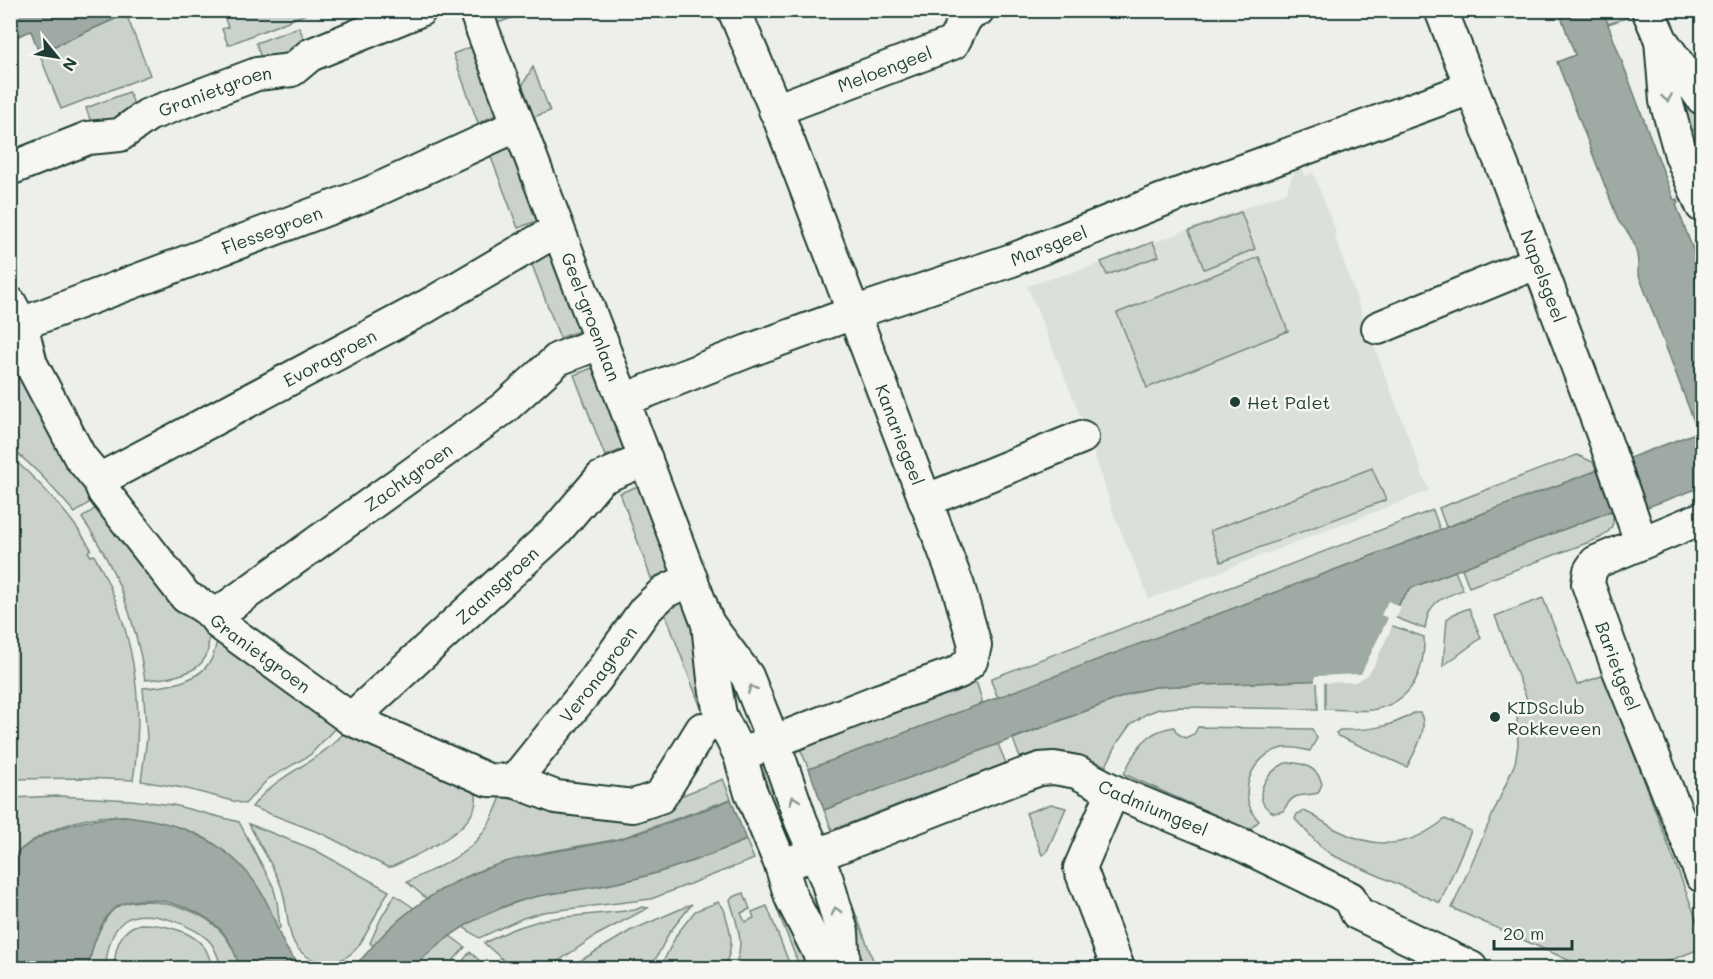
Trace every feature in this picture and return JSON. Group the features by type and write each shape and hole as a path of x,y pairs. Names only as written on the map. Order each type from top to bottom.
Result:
{"street":[{"name":"Granietgroen","path":"10,169 88,138 120,135 148,115 257,74 292,70 310,55 420,10"},
{"name":"Geel-groenlaan","path":"475,10 708,624 720,715 740,755 750,790 781,865 791,897 827,969"},
{"name":"Kanariegeel","path":"734,10 775,110 958,586 975,645 971,661 959,672 880,700 774,743"},
{"name":"Meloengeel","path":"775,110 953,43 968,15 978,10"},
{"name":"Napelsgeel","path":"1441,10 1538,262 1636,529"},
{"path":"1648,10 1661,40 1702,98"},
{"path":"1661,40 1666,101 1681,154 1700,193"},
{"name":"Marsgeel","path":"624,400 748,351 1012,260 1160,201 1471,88"},
{"name":"Flessegroen","path":"16,314 370,193 518,125"},
{"name":"Evoragroen","path":"99,480 428,306 558,230"},
{"path":"1378,328 1538,262"},
{"name":"Granietgroen","path":"16,314 31,364 80,457 99,480 104,492 186,597 215,616 220,624 351,719 488,780 514,781 555,797 633,806 660,797 702,729"},
{"name":"Zachtgroen","path":"215,616 504,408 558,359 602,342"},
{"path":"925,501 1082,437"},
{"name":"Zaansgroen","path":"351,719 556,531 601,478 646,459"},
{"name":"Barietgeel","path":"1702,518 1636,529 1596,562 1590,571 1588,584 1618,668 1702,876"},
{"name":"Veronagroen","path":"514,781 596,678 645,610 664,592 691,579"},
{"name":"Geel-groenlaan","path":"708,624 747,676 774,743 815,855 827,880 842,932 844,969"},
{"path":"740,755 774,743"},
{"name":"Cadmiumgeel","path":"815,855 1040,769 1054,768 1077,772 1113,790 1240,844 1350,897 1357,913 1423,958 1472,969"},
{"path":"1113,790 1080,868 1118,969"},
{"path":"781,865 815,855"}],"shaded area":[{"path":"316,10 228,45 222,29 228,27 222,11"},
{"path":"11,11 125,11 126,14 39,53 31,31 11,39"},
{"path":"490,11 511,11 514,17 495,24"},
{"path":"1559,11 1603,11 1674,200 1677,199 1676,204 1702,274 1702,487 1642,509 1640,502 1612,513 1611,511 1411,588 1401,600 1363,675 1353,679 1155,687 1138,691 824,810 809,769 1698,432 1638,273 1638,258 1634,245 1619,222 1557,62 1575,55"},
{"path":"1603,11 1627,11 1629,16 1608,24"},
{"path":"126,14 150,75 61,109 39,53"},
{"path":"299,27 306,44 296,57 262,61 256,43"},
{"path":"473,46 498,114 478,123 453,54"},
{"path":"533,67 550,111 531,118 520,89"},
{"path":"1675,83 1692,101 1701,117 1702,123 1685,137"},
{"path":"129,92 136,109 129,118 92,125 86,108"},
{"path":"510,144 539,220 518,228 489,152"},
{"name":"Het Palet","path":"1303,169 1305,176 1313,173 1336,232 1334,233 1366,325 1429,491 1149,599 1113,512 1087,432 1027,286 1093,266 1289,191 1287,188 1294,172"},
{"path":"1241,212 1255,249 1204,269 1189,231"},
{"path":"1153,242 1159,256 1107,275 1101,262"},
{"path":"550,249 581,330 560,338 529,257"},
{"path":"1259,257 1288,331 1147,388 1117,313"},
{"path":"13,350 91,501 75,513 42,476 11,447 10,352"},
{"path":"595,367 626,448 605,456 574,375"},
{"path":"1577,455 1593,462 1597,471 1446,527 1439,508"},
{"path":"10,456 44,488 74,524 91,549 88,552 91,556 94,555 118,608 127,636 137,693 137,751 133,780 11,779"},
{"path":"1372,468 1386,500 1221,562 1210,531"},
{"path":"641,485 672,570 651,578 620,493"},
{"path":"97,507 209,636 206,656 195,668 179,675 145,680 136,637 123,595 105,556 82,518"},
{"path":"1433,510 1440,530 998,698 991,681 992,678"},
{"path":"1612,511 1612,527 1600,538 1469,587 1462,568"},
{"path":"1455,571 1463,590 1436,602 1429,613 1425,629 1394,617 1401,600 1410,588"},
{"path":"1543,598 1577,685 1604,675 1702,934 1702,948 1651,968 1586,968 1452,908 1515,763 1518,745 1517,716 1531,710 1495,616"},
{"path":"683,600 694,629 704,670 704,716 663,608"},
{"path":"1469,608 1481,638 1443,666 1447,619"},
{"path":"1390,625 1424,637 1422,663 1413,684 1397,701 1372,710 1325,709 1325,680"},
{"path":"217,641 336,727 310,755 268,779 245,804 183,788 141,781 147,738 143,688 179,683 196,675 211,661"},
{"path":"971,679 977,684 983,704 809,769 801,751 801,743"},
{"path":"1317,680 1318,709 1179,707 1159,709 1146,714 1130,725 1106,766 1085,757 1064,752 1042,752 1020,758 1013,739 1138,691 1155,687"},
{"path":"1414,713 1420,713 1423,726 1417,748 1407,767 1338,736 1336,733 1340,730 1370,729 1388,725"},
{"path":"1174,727 1177,733 1185,738 1194,734 1198,727 1312,729 1317,738 1310,751 1283,748 1262,759 1255,768 1247,789 1252,811 1259,821 1249,830 1124,774 1132,757 1148,737"},
{"path":"343,734 475,790 476,804 470,816 461,827 433,847 392,867 387,867 323,834 252,807 262,795 284,777 320,754"},
{"path":"998,744 1006,763 832,830 824,810"},
{"path":"765,762 801,841 792,846 789,845 758,773 761,764"},
{"path":"1286,763 1298,763 1308,767 1317,773 1322,784 1318,793 1294,797 1283,811 1274,813 1266,807 1261,794 1272,772"},
{"path":"723,779 731,799 619,839 546,852 483,869 447,886 427,899 407,882 439,867 469,848 487,827 501,797 596,816 640,812"},
{"path":"59,796 173,805 239,822 273,886 280,928 277,930 252,883 226,853 203,837 176,826 124,816 78,821 48,832 11,859 11,798"},
{"path":"731,799 746,840 649,875 534,897 499,908 453,934 412,968 349,968 362,959 389,929 413,909 466,877 520,858 600,844 648,830"},
{"path":"1051,804 1066,808 1046,853 1042,855 1026,813"},
{"path":"1304,811 1337,830 1366,841 1380,843 1393,843 1419,836 1445,819 1471,831 1440,903 1332,855 1320,846 1295,819 1297,814"},
{"path":"125,816 170,824 191,832 228,854 258,886 287,949 298,963 306,968 240,968 226,937 209,920 172,903 145,900 120,905 108,916 98,933 89,968 11,968 11,859 35,840 64,827"},
{"path":"249,824 315,850 389,891 364,938 351,954 343,959 321,962 308,957 299,950 290,931 281,886"},
{"path":"746,840 754,859 651,899 543,912 523,918 479,938 462,926 530,898 649,875"},
{"path":"843,880 876,968 855,968"},
{"path":"744,893 750,909 741,913 745,922 754,918 752,912 767,906 791,968 734,968 740,943 738,926 730,900"},
{"path":"395,895 414,908 374,946 370,943"},
{"path":"148,901 180,907 206,919 227,939 240,968 222,968 211,943 194,930 170,920 144,916 133,917 119,925 108,949 106,968 89,968 95,943 108,916 120,905"},
{"path":"783,901 820,968 800,968 775,904"},
{"path":"718,902 725,912 731,938 729,955 724,968 660,968 677,934 695,911"},
{"path":"692,904 669,933 651,968 568,968 630,931"},
{"path":"642,907 648,908 597,935 548,968 512,968 484,943 513,929 545,919 635,910"},
{"path":"140,924 167,927 194,938 206,950 213,968 114,968 117,947 123,935 127,930"},
{"path":"449,935 465,947 447,968 412,968"},
{"path":"470,952 488,968 457,968"}],"pier":[{"path":"1388,601 1401,607 1373,668 1365,677 1355,682 1315,683 1315,676 1361,674 1388,618 1381,615"}],"place":[{"name":"Het Palet","path":"1235,402"},
{"name":"KIDSclub Rokkeveen","path":"1495,717"}]}
